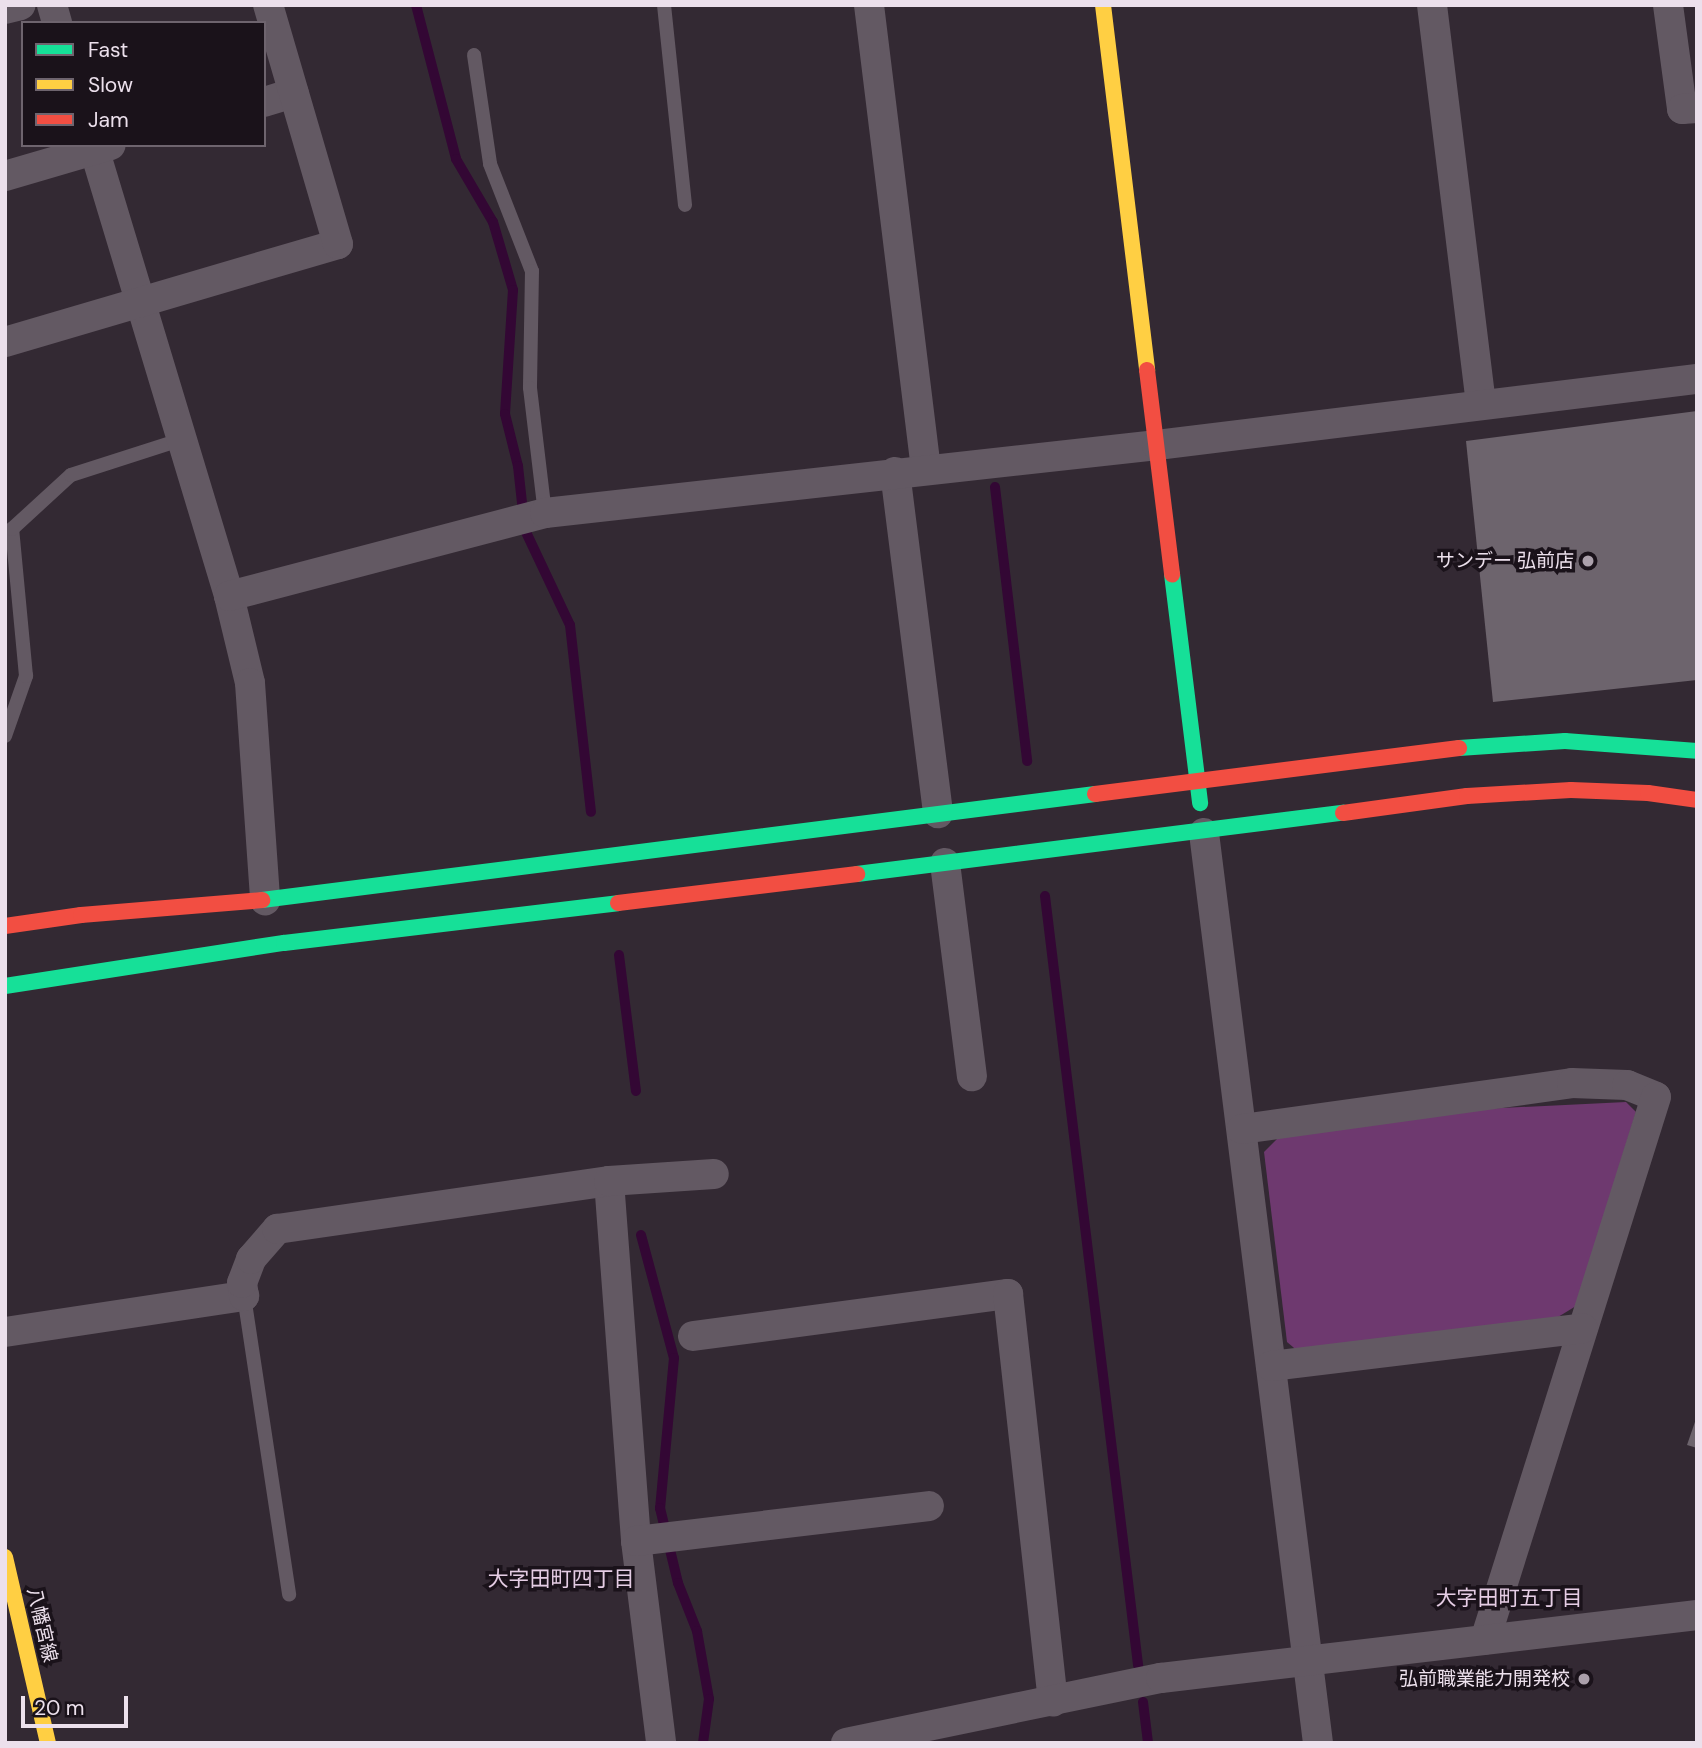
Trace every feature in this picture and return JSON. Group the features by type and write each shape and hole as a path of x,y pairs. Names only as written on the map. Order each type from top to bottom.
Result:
{"street":[{"path":"5,9 21,5"},
{"path":"5,342 338,244 268,5"},
{"path":"869,5 926,469"},
{"path":"1103,5 1318,1743"},
{"path":"1432,5 1481,404"},
{"path":"1668,5 1682,109 1697,108"},
{"path":"266,101 294,93"},
{"path":"5,176 100,147 141,303 229,596 250,683 265,901"},
{"path":"229,596 545,513 1157,444 1697,379"},
{"path":"895,472 938,813"},
{"path":"5,926 81,915 265,901 1197,779 1458,748 1565,741 1697,751"},
{"path":"5,986 284,943 1204,833 1468,796 1571,790 1648,793 1697,800"},
{"path":"945,863 972,1076"},
{"path":"1242,1129 1572,1083 1627,1085 1656,1097 1485,1640"},
{"path":"5,1332 244,1296 242,1283 251,1259 277,1229 609,1181 714,1174"},
{"path":"609,1181 636,1542 661,1743"},
{"path":"693,1336 1008,1294 1054,1702"},
{"path":"1271,1366 1583,1328"},
{"path":"636,1542 929,1506"},
{"name":"八幡宮線","path":"5,1557 48,1743"},
{"path":"846,1743 1161,1678 1697,1615"}],"lane":[{"path":"664,5 685,205"},
{"path":"474,55 490,164 532,271 530,388 545,513"},
{"path":"5,736 26,676 12,529 71,475 183,439"},
{"path":"244,1296 289,1595"}],"shaded area":[{"path":"1626,1102 1636,1112 1576,1306 1558,1317 1300,1353 1287,1342 1264,1152 1279,1137 1482,1109"}],"building":[{"name":"サンデー 弘前店","path":"1697,411 1697,680 1493,702 1466,441"},
{"path":"1697,1419 1697,1448 1687,1445"}],"waterway":[{"path":"416,5 456,159 493,222 513,290 505,414 518,466 525,530 570,625 591,812"},
{"path":"995,487 1027,761"},
{"path":"1045,896 1138,1665"},
{"path":"619,955 636,1091"},
{"path":"641,1235 674,1358 660,1508 678,1583 697,1631 709,1699 703,1743"},
{"path":"1143,1702 1148,1743"}],"traffic: fast":[{"path":"1172,574 1200,803"},
{"path":"1459,748 1565,741 1697,751"},
{"path":"262,900 1095,794"},
{"path":"857,874 1343,813"},
{"path":"5,986 284,943 618,903"}],"traffic: slow":[{"path":"1103,5 1147,370"},
{"path":"5,1557 48,1743"}],"traffic: jam":[{"path":"1147,370 1172,574"},
{"path":"1095,794 1459,748"},
{"path":"1343,813 1467,796 1571,790 1648,793 1697,800"},
{"path":"618,903 857,874"},
{"path":"5,926 81,915 262,900"}],"place":[{"name":"サンデー 弘前店","path":"1588,561"},
{"name":"弘前職業能力開発校","path":"1584,1679"}],"district":[{"name":"大字田町四丁目","path":"561,1579"},
{"name":"大字田町五丁目","path":"1509,1598"}]}
